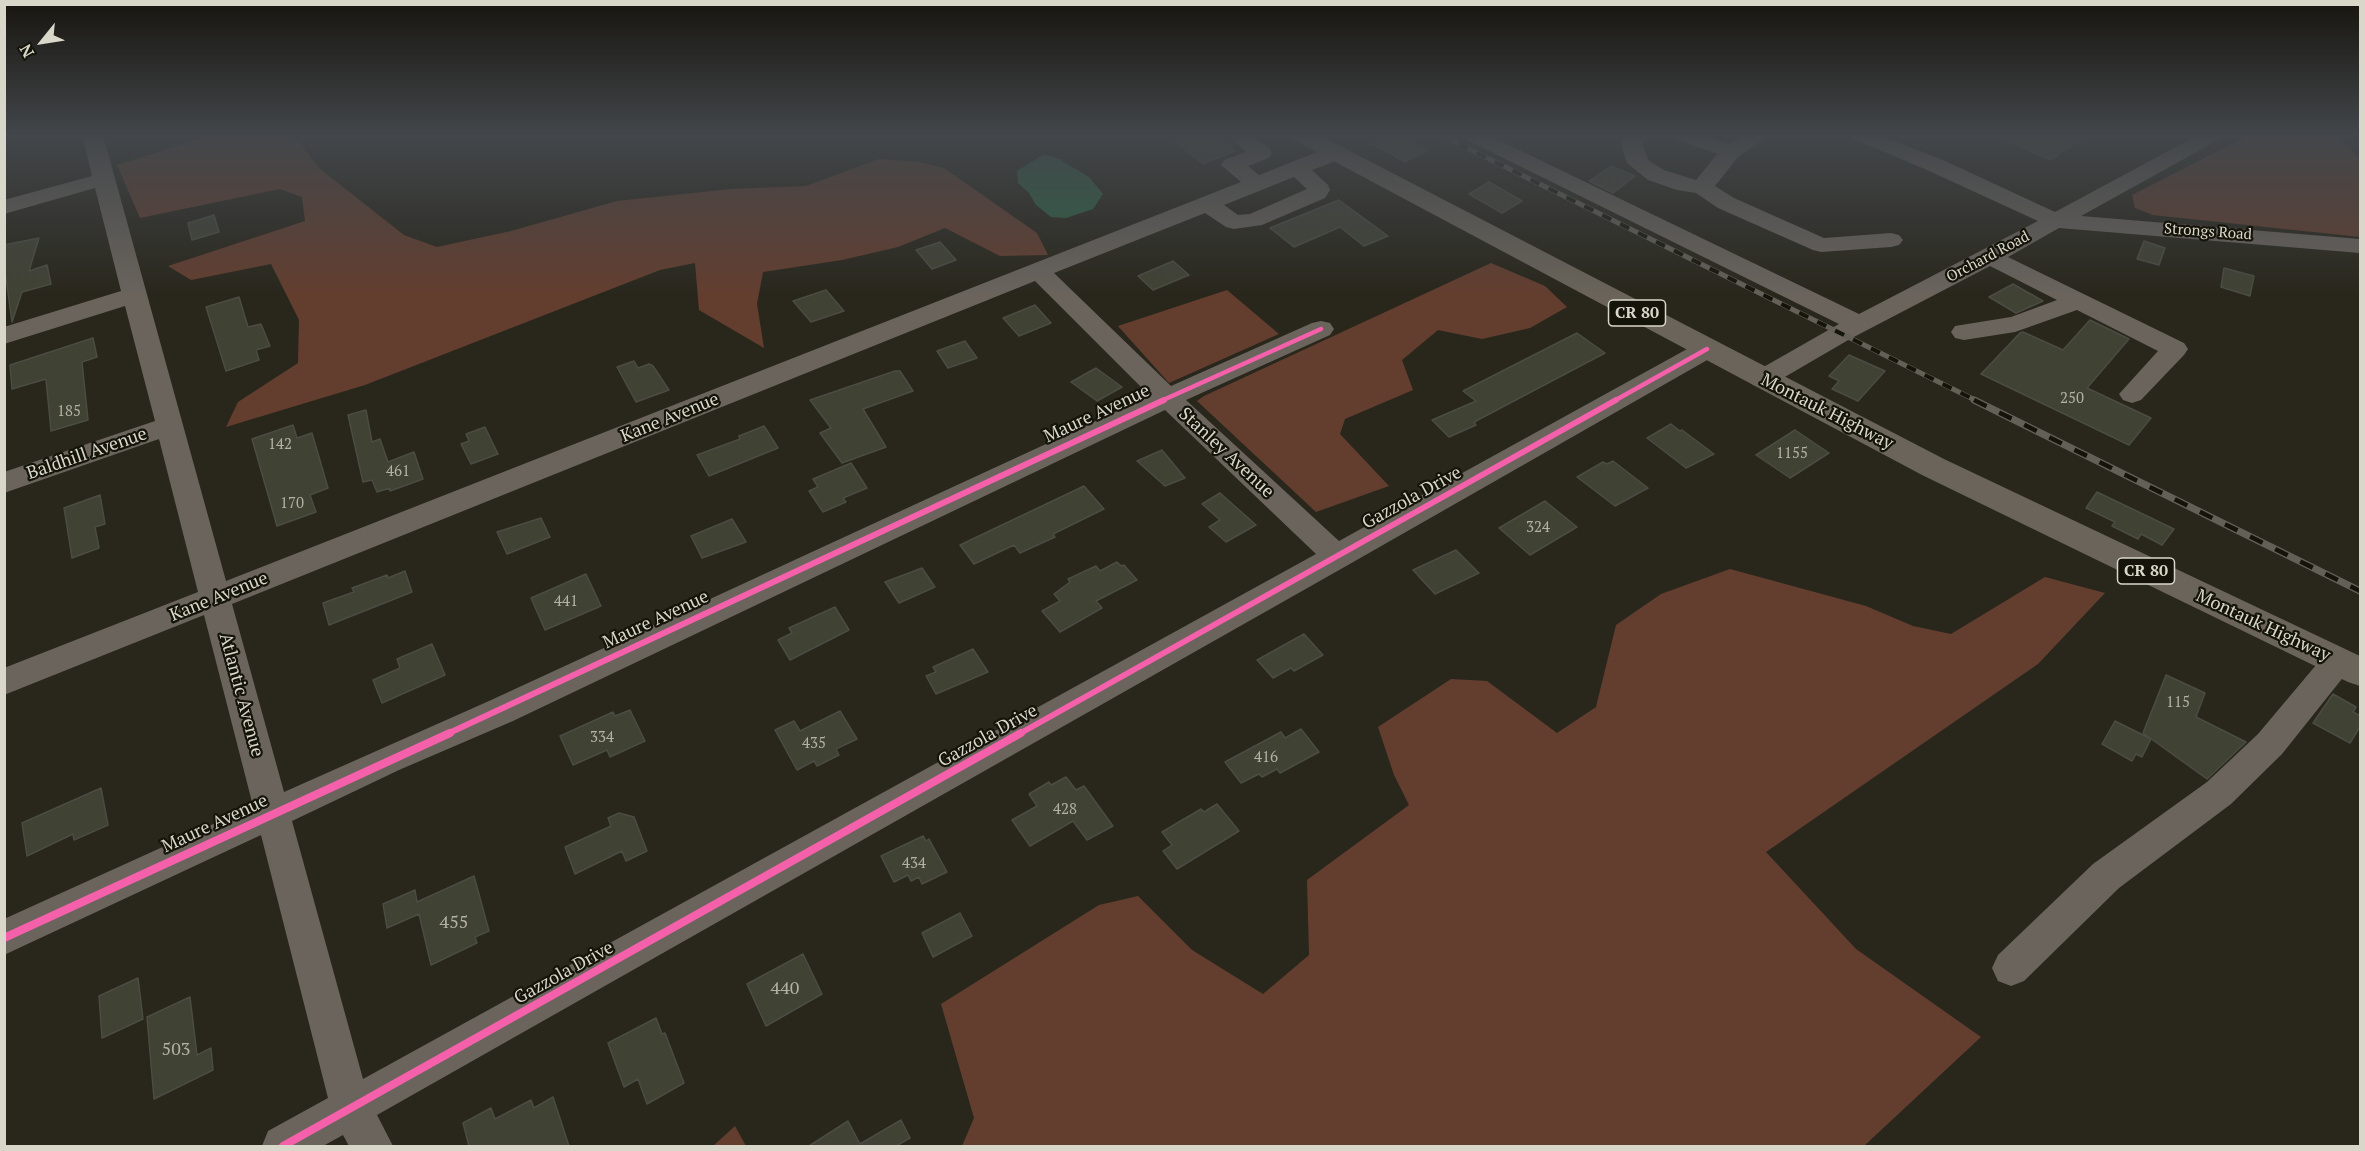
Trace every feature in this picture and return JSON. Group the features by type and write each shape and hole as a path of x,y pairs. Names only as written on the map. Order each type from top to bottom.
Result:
{"main road":[{"name":"Montauk Highway","path":"1403,189 1762,379 2022,511 2349,666"}],"street":[{"path":"4,207 69,189"},
{"name":"Atlantic Avenue","path":"107,189 351,1109 372,1146"},
{"name":"Kane Avenue","path":"4,682 1245,189"},
{"path":"1206,204 1234,222 1254,220 1317,193 1318,189"},
{"path":"1582,189 1859,324"},
{"path":"1705,189 1726,203 1821,245 1891,240"},
{"path":"1986,189 2055,221"},
{"name":"Orchard Road","path":"1762,379 1859,324 2114,189"},
{"name":"Strongs Road","path":"2055,221 2320,240 2361,246"},
{"path":"1990,256 2175,349 2132,394"},
{"name":"Stanley Avenue","path":"1038,271 1168,398 1338,557"},
{"path":"4,336 135,295"},
{"path":"1964,332 2015,324 2077,301"},
{"name":"Maure Avenue","path":"4,938 387,760 501,711 1168,398 1321,329"},
{"name":"Gazzola Drive","path":"283,1146 1707,349"},
{"name":"Baldhill Avenue","path":"4,483 169,426"},
{"path":"2011,968 2106,876 2219,794 2349,666"}],"shaded area":[{"path":"127,189 345,189 404,235 437,247 511,231 617,201 738,189 974,189 1037,233 1048,255 1000,256 945,228 898,247 842,260 763,272 757,304 764,348 699,310 695,263 660,270 365,385 226,427 238,402 298,363 299,320 271,264 191,280 168,266 305,221 302,197 280,189 140,218"},
{"path":"1024,189 1099,189 1103,194 1093,209 1066,218 1051,217 1036,205"},
{"path":"2144,189 2360,189 2360,237 2153,215 2135,208 2132,195"},
{"path":"1491,263 1545,286 1567,307 1530,328 1482,339 1438,330 1402,360 1413,390 1345,419 1340,434 1389,486 1316,512 1197,401 1204,396"},
{"path":"1227,290 1279,334 1169,383 1118,326"},
{"path":"1730,569 1866,606 1913,626 1951,634 2045,577 2105,593 2038,664 1766,852 1856,949 1981,1037 1864,1146 962,1146 974,1118 941,1004 1099,905 1138,896 1192,950 1263,994 1309,955 1307,880 1409,805 1394,775 1378,727 1451,679 1487,681 1557,733 1596,707 1616,625 1661,594"},
{"path":"735,1126 746,1146 713,1146"}],"building":[{"path":"1478,189 1501,189 1522,201 1502,213 1469,194"},
{"path":"1604,189 1619,189 1613,193"},
{"path":"1339,200 1388,236 1364,246 1340,227 1294,247 1270,228"},
{"path":"214,215 219,232 192,240 188,223"},
{"path":"39,238 29,271 47,265 51,284 22,292 12,322 4,264 4,245"},
{"path":"2144,241 2165,248 2159,265 2137,259"},
{"path":"940,242 956,260 932,269 916,250"},
{"path":"1173,261 1189,275 1153,290 1138,276"},
{"path":"2224,268 2254,276 2250,296 2221,287"},
{"path":"2013,284 2043,301 2016,313 1989,297"},
{"path":"826,290 844,311 811,322 793,301"},
{"path":"239,297 248,327 261,324 270,346 256,350 259,360 226,371 206,307"},
{"path":"1035,305 1051,323 1019,336 1003,318"},
{"path":"2090,320 2129,339 2087,388 2151,418 2129,445 1981,374 2020,333 2023,332 2063,350"},
{"path":"1577,333 1605,353 1474,422 1476,425 1449,437 1432,420 1476,401 1463,391"},
{"path":"93,338 97,357 82,362 88,420 51,431 46,379 12,389 10,365"},
{"path":"965,341 977,358 948,368 937,351"},
{"path":"1849,355 1885,371 1858,401 1832,389 1839,381 1829,376"},
{"path":"634,361 638,368 649,364 653,366 669,390 636,402 617,367"},
{"path":"1096,368 1122,387 1097,401 1071,382"},
{"path":"900,371 913,391 863,409 886,447 842,463 820,433 831,428 810,400"},
{"path":"366,410 372,442 380,439 388,462 414,452 423,479 390,491 390,488 377,492 372,480 363,482 348,415"},
{"path":"1671,424 1714,454 1686,468 1647,438"},
{"path":"293,425 297,438 312,433 328,488 310,495 316,512 277,526 252,439"},
{"path":"764,426 778,448 709,476 697,455 740,439 739,436"},
{"path":"485,427 498,454 471,464 461,444 469,441 466,434"},
{"path":"1795,430 1829,453 1790,478 1756,455"},
{"path":"1162,450 1185,478 1165,486 1137,461"},
{"path":"1613,461 1648,488 1615,506 1577,477 1603,462 1607,464"},
{"path":"851,463 867,488 843,498 846,502 823,512 809,491 818,487 813,479"},
{"path":"1084,486 1104,509 1053,534 1055,537 1020,553 1014,545 974,564 960,545"},
{"path":"2097,492 2174,529 2162,545 2141,534 2138,539 2112,526 2115,522 2086,508"},
{"path":"1220,493 1256,525 1226,542 1209,527 1220,520 1202,504"},
{"path":"100,495 105,524 95,527 99,548 72,558 64,508"},
{"path":"1545,501 1577,527 1530,555 1499,528"},
{"path":"541,518 550,537 507,554 497,532"},
{"path":"732,519 746,542 702,558 691,536"},
{"path":"1456,550 1479,573 1435,594 1413,570"},
{"path":"1117,562 1121,566 1124,565 1137,580 1096,601 1102,608 1060,632 1042,611 1060,601 1054,594 1070,582 1068,579 1096,566 1100,571"},
{"path":"922,568 935,587 899,603 885,582"},
{"path":"405,571 412,592 329,625 323,603 354,592 352,588"},
{"path":"586,574 601,606 545,630 531,598"},
{"path":"835,607 849,630 790,660 778,640 792,633 789,628"},
{"path":"1304,634 1323,655 1294,671 1291,668 1273,678 1257,660"},
{"path":"432,644 445,675 382,703 373,680 400,668 397,659"},
{"path":"973,649 988,672 936,694 926,676 936,672 933,667"},
{"path":"2166,675 2205,693 2196,717 2246,742 2207,779 2143,733"},
{"path":"2333,694 2356,707 2353,712 2361,716 2361,725 2350,743 2313,723"},
{"path":"630,710 645,741 610,757 607,750 573,765 560,736 613,712 615,716"},
{"path":"840,711 857,739 836,749 839,755 817,766 814,761 797,770 775,730 794,721 800,731"},
{"path":"2115,721 2151,739 2142,757 2136,754 2132,761 2102,744"},
{"path":"1301,729 1319,752 1280,773 1277,769 1262,777 1259,774 1241,783 1225,762 1281,732 1285,738"},
{"path":"1066,777 1076,790 1084,786 1113,826 1087,840 1073,821 1030,846 1012,820 1037,806 1029,794 1049,782 1051,785"},
{"path":"101,788 108,825 74,840 73,834 27,856 22,823"},
{"path":"1217,804 1239,831 1177,869 1163,851 1172,845 1162,832 1201,809 1204,812"},
{"path":"619,813 634,817 647,851 626,861 622,851 575,874 565,847 611,826 608,818"},
{"path":"923,836 926,841 929,839 947,872 922,884 919,877 911,881 908,875 894,882 881,856"},
{"path":"474,876 489,931 475,937 477,943 431,965 419,914 387,928 383,904 415,890 417,902"},
{"path":"960,913 972,936 933,957 922,933"},
{"path":"803,954 822,994 766,1026 747,984"},
{"path":"138,978 143,1019 102,1038 99,996"},
{"path":"190,997 197,1055 211,1048 213,1070 154,1099 147,1017"},
{"path":"656,1018 662,1034 665,1033 684,1083 647,1104 638,1079 624,1087 608,1043"},
{"path":"553,1097 569,1146 469,1146 463,1123 491,1108 495,1119 531,1100 534,1108"},
{"path":"901,1120 910,1138 896,1146 809,1146 848,1121 860,1144"}],"railway":[{"path":"1549,189 1977,401"},
{"path":"1974,400 2360,591"}],"cycle path":[{"path":"4,938 387,760 501,711 1168,398 1321,329"},
{"path":"283,1146 1707,349"}]}
